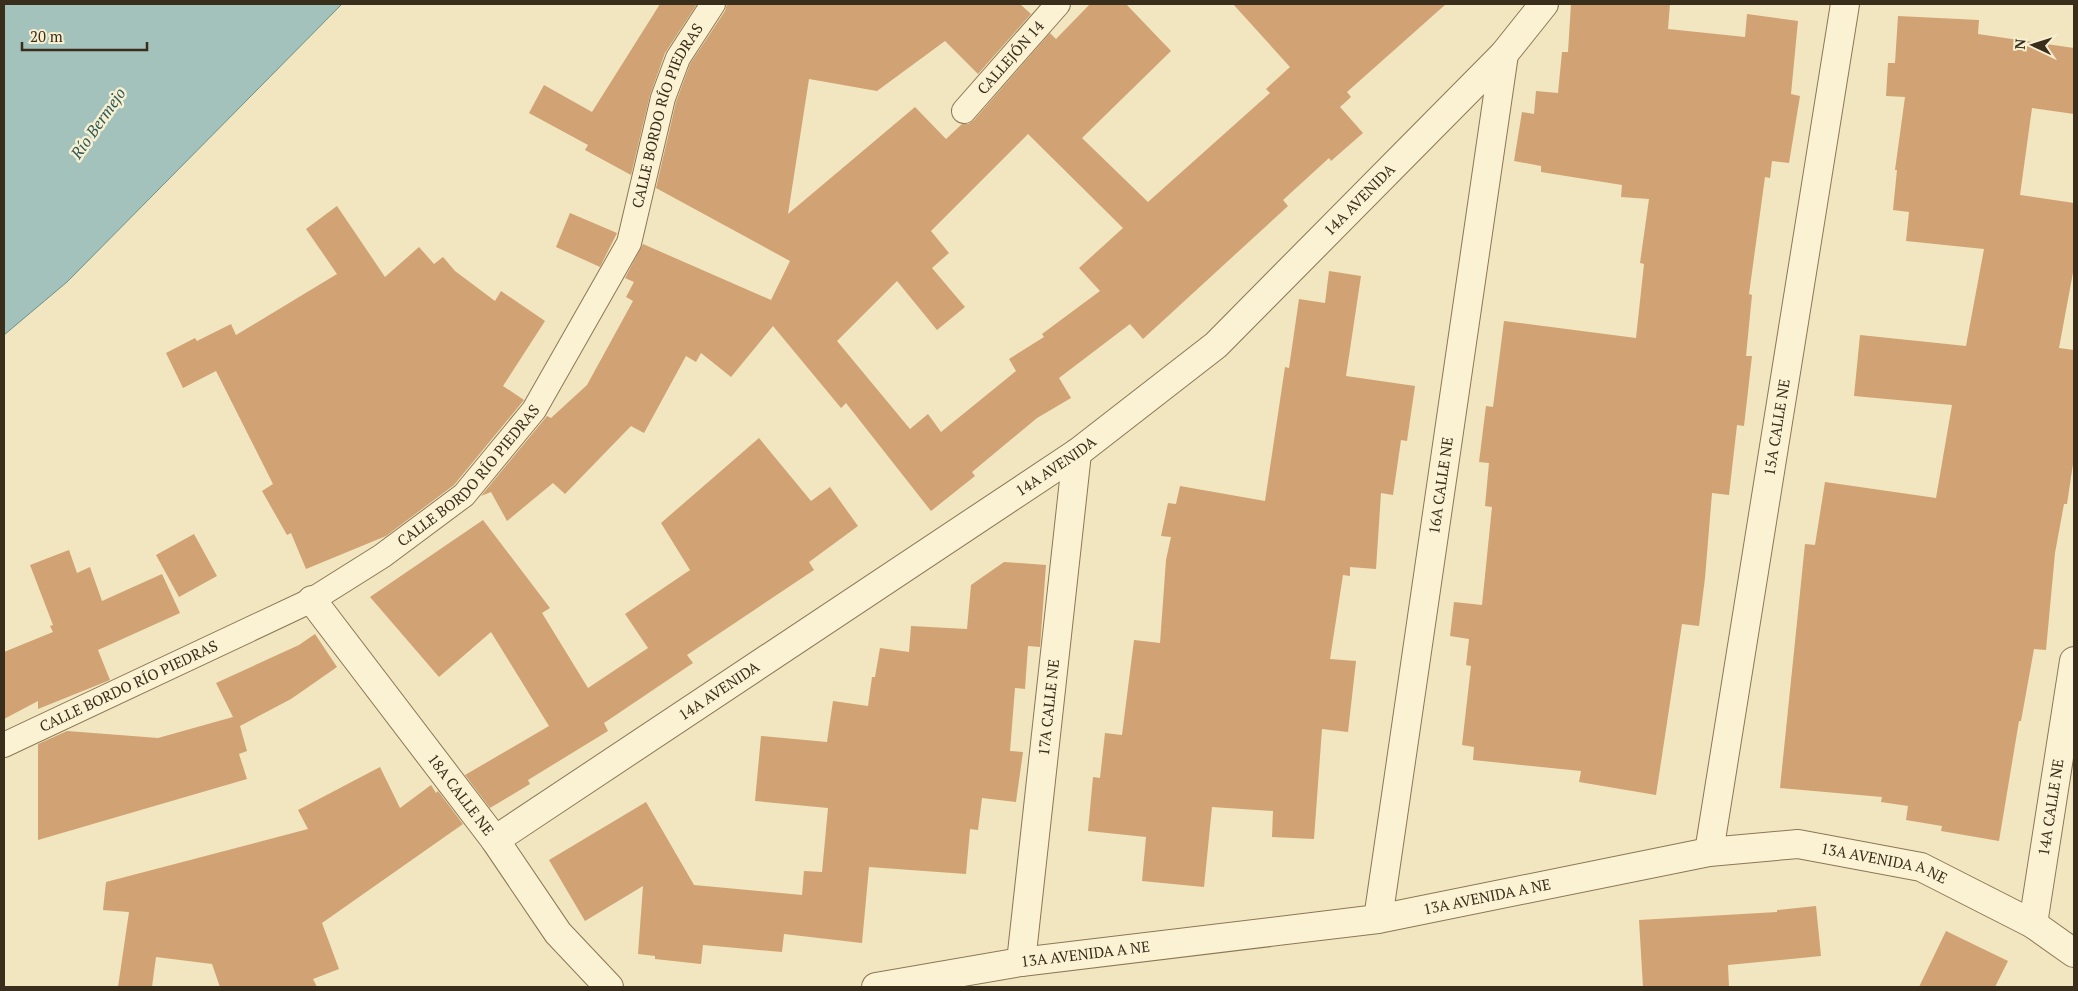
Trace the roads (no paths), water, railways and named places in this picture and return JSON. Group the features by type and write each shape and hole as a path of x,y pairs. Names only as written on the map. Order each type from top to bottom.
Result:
{"street":[{"name":"14A AVENIDA","path":"495,840 1077,453 1216,345 1504,54 1544,4"},
{"name":"15A CALLE NE","path":"1708,852 1845,4"},
{"name":"16A CALLE NE","path":"1378,919 1504,54"},
{"name":"17A CALLE NE","path":"1021,962 1077,453"},
{"name":"18A CALLE NE","path":"312,600 495,840 558,933 609,987"},
{"name":"14A CALLE NE","path":"2033,924 2074,661"},
{"name":"13A AVENIDA A NE","path":"876,987 1021,962 1378,919 1708,852 1798,844 1921,867 2033,924 2074,953"}],"lane":[{"name":"CALLE BORDO RÍO PIEDRAS","path":"4,745 312,600 382,556 464,495 534,410 629,243 663,98 678,58 713,4"},
{"name":"CALLEJÓN 14","path":"964,110 1058,4"}],"water":[{"name":"Río Bermejo","path":"4,4 342,4 67,282 4,335"}]}
